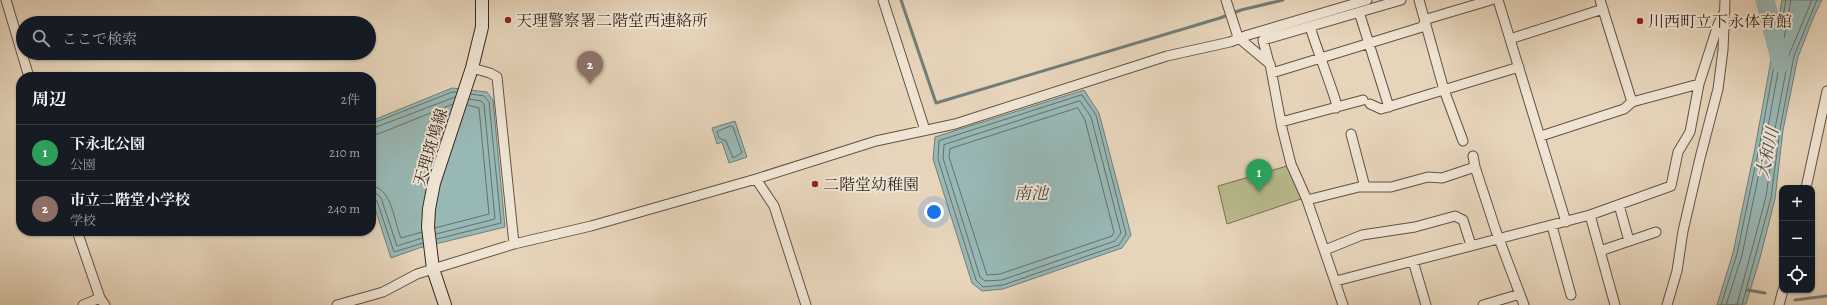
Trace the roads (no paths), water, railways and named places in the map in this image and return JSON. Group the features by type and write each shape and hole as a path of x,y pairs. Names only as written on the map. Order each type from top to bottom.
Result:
{"main road":[{"name":"天理斑鳩線","path":"445,305 433,269 430,251 429,209 434,183 472,68 482,27 482,0"}],"street":[{"path":"6,0 16,33"},
{"path":"883,0 925,130"},
{"path":"1243,42 1255,33 1366,0"},
{"path":"337,305 383,292 417,274 514,244 590,226 756,179 876,141 955,124 1168,56 1243,42 1263,40 1401,0"},
{"path":"1419,0 1444,90 1463,141"},
{"path":"1271,69 1321,58 1422,28 1427,20 1491,0"},
{"path":"1498,0 1541,136 1566,222"},
{"path":"1667,305 1677,270 1683,231 1700,158 1718,90 1723,50 1725,0"},
{"path":"1227,4 1243,42 1271,69"},
{"path":"1510,39 1602,4 1632,102"},
{"path":"1336,281 1471,245 1552,226 1590,215 1671,186 1678,152 1690,132 1699,84 1718,25 1725,11"},
{"path":"1359,12 1389,107"},
{"path":"1310,26 1336,102 1336,108"},
{"path":"1263,40 1292,164 1307,200 1343,305"},
{"path":"24,60 28,72"},
{"path":"1281,122 1367,102 1381,109 1519,67"},
{"path":"472,68 490,72 496,78 514,244"},
{"path":"1541,136 1624,109 1632,102 1699,84"},
{"path":"1807,185 1827,91"},
{"path":"1350,134 1365,187"},
{"path":"1473,156 1475,167 1499,239 1524,305"},
{"path":"1307,200 1365,187 1391,187 1428,177 1442,178 1475,167"},
{"path":"756,179 774,206 806,305"},
{"path":"1619,205 1628,241"},
{"path":"1590,215 1615,305"},
{"path":"1325,250 1362,235 1415,227 1454,216 1463,220 1471,245"},
{"path":"1552,226 1571,295"},
{"path":"1600,251 1656,232"},
{"path":"79,236 102,302 82,305"},
{"path":"1413,261 1426,305"},
{"path":"1779,305 1782,293"},
{"path":"1483,305 1520,294"}],"water":[{"name":"大和川","path":"1782,0 1822,0 1798,57 1783,130 1775,199 1760,258 1746,304 1717,305 1733,253 1755,148"},
{"path":"452,88 487,92 493,100 505,227 419,248 391,258 376,212 376,119"},
{"name":"南池","path":"1084,90 1099,113 1131,235 1122,248 1003,289 982,291 972,283 933,159 935,137"},
{"path":"735,121 747,157 729,163 722,142 717,144 712,128"}],"waterway":[{"path":"901,0 936,103 1220,18 1241,10 1283,0"},
{"path":"1765,0 1781,63"},
{"path":"1747,290 1765,293"},
{"path":"1795,300 1827,296"}],"place":[{"name":"天理警察署二階堂西連絡所","path":"508,20"},
{"name":"川西町立下永体育館","path":"1640,21"},
{"name":"市立二階堂小学校","path":"590,84"},
{"name":"二階堂幼稚園","path":"815,184"},
{"name":"下永北公園","path":"1259,192"}]}
